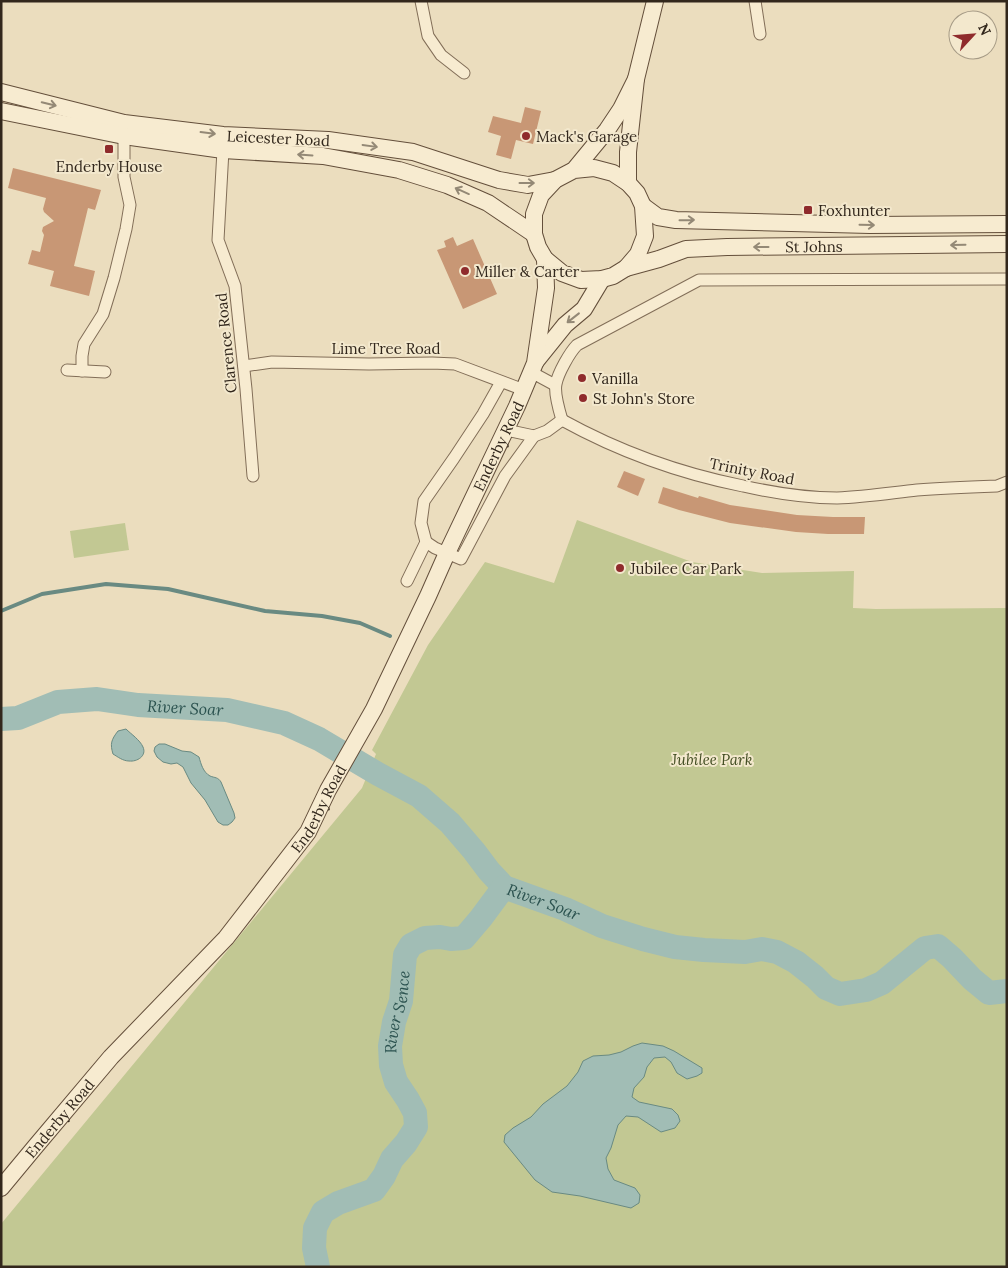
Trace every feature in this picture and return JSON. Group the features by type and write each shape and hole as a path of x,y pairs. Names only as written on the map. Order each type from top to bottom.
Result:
{"main road":[{"path":"628,183 628,152 636,79 655,1"},
{"path":"574,170 607,130 636,79"},
{"name":"Leicester Road","path":"1,92 124,123 223,135 328,140 413,152 499,180 528,184 555,180"},
{"name":"Leicester Road","path":"1,111 124,136 223,150 323,156 399,170 447,185 488,203 534,234"},
{"path":"594,168 613,173 628,183 637,193 643,206 645,236 638,254 626,268 614,276 602,280 581,280 562,273 545,259 538,247 534,234 534,214 542,195 555,180 574,170 594,168"},
{"name":"St Johns","path":"643,206 658,217 676,220 870,225 1007,224"},
{"name":"St Johns","path":"626,268 686,249 1007,244"},
{"name":"Enderby Road","path":"1,1188 111,1057 226,938 308,832 328,790 374,709 524,390 533,367 546,288 545,259"},
{"name":"Enderby Road","path":"533,367 565,324 584,309 602,280"}],"street":[{"path":"421,1 428,36 441,55 464,73"},
{"path":"754,1 760,34"},
{"path":"82,371 84,344 103,314 126,229 130,205 124,177 124,136"},
{"name":"Clarence Road","path":"223,150 218,240 235,286 244,366 252,476"},
{"path":"426,542 435,548 462,559 505,476 534,436 547,431 562,420 556,385 570,352 577,345 698,280 1007,279"},
{"name":"Lime Tree Road","path":"244,366 272,362 455,364 524,390"},
{"path":"533,367 556,385"},
{"path":"67,370 105,372"},
{"path":"408,581 426,542 421,524 424,501 483,414 501,382"},
{"name":"Trinity Road","path":"562,420 585,433 648,460 687,473 772,492 800,496 836,498 868,496 917,490 997,486 1007,482"},
{"path":"506,430 534,436"}],"green space":[{"name":"Jubilee Park","path":"577,520 692,562 762,573 854,571 853,608 1007,608 1007,1267 1,1267 1,1224 362,788 376,754 372,750 428,645 485,562 554,583"},
{"path":"125,523 129,550 74,558 70,531"}],"water":[{"path":"126,729 142,744 144,750 140,758 132,761 121,759 113,754 111,745 118,731"},
{"path":"159,744 191,752 199,757 206,772 210,776 218,778 221,782 234,813 235,818 232,822 228,825 223,825 218,822 205,800 191,783 183,767 177,763 163,762 157,757 154,751 155,747"},
{"path":"642,1043 663,1046 674,1051 702,1068 702,1073 687,1079 677,1073 671,1062 665,1057 654,1058 647,1067 644,1077 634,1088 632,1097 639,1102 672,1109 678,1115 680,1121 675,1128 661,1132 638,1117 626,1116 618,1125 606,1158 608,1169 614,1180 635,1188 640,1195 639,1203 631,1208 580,1196 552,1192 535,1180 504,1142 505,1135 531,1117 543,1104 567,1086 578,1072 583,1061 593,1056 621,1052"}],"building":[{"path":"525,107 541,111 533,144 516,140 511,159 496,155 501,136 488,132 493,116 521,123"},
{"path":"13,168 101,190 95,210 88,208 74,266 95,271 89,296 50,286 54,271 28,264 32,250 40,252 44,235 43,227 54,221 44,212 46,198 8,188"},
{"path":"453,237 457,246 473,239 497,294 463,309 437,250 446,247 444,241"},
{"path":"624,471 645,479 638,496 617,487"},
{"path":"663,487 698,498 699,496 730,505 797,515 865,517 864,534 796,532 730,523 658,503"}],"waterway":[{"path":"1,611 42,594 106,584 168,589 265,611 322,616 360,623 390,636"},
{"name":"River Sence","path":"1,719 18,718 58,702 97,699 138,705 227,710 284,723 319,739 419,796 450,823 504,887 565,909 602,926 675,947 745,952 762,949 777,952 796,962 826,988 840,994 866,990 882,983 925,948 938,946 989,993 1007,991"},
{"name":"River Sence","path":"318,1267 314,1248 315,1228 323,1212 338,1203 374,1190 384,1176 392,1159 406,1143 416,1127 415,1113 396,1082 391,1065 390,1046 394,1022 401,1001 405,955 411,945 425,938 464,938 504,887"}],"place":[{"name":"Mack's Garage","path":"526,136"},
{"name":"Enderby House","path":"109,149"},
{"name":"Foxhunter","path":"808,210"},
{"name":"Miller & Carter","path":"465,271"},
{"name":"Vanilla","path":"582,378"},
{"name":"St John's Store","path":"583,398"},
{"name":"Jubilee Car Park","path":"620,568"}],"water label":[{"name":"River Soar","path":"185,708"},
{"name":"River Soar","path":"543,901"}]}
